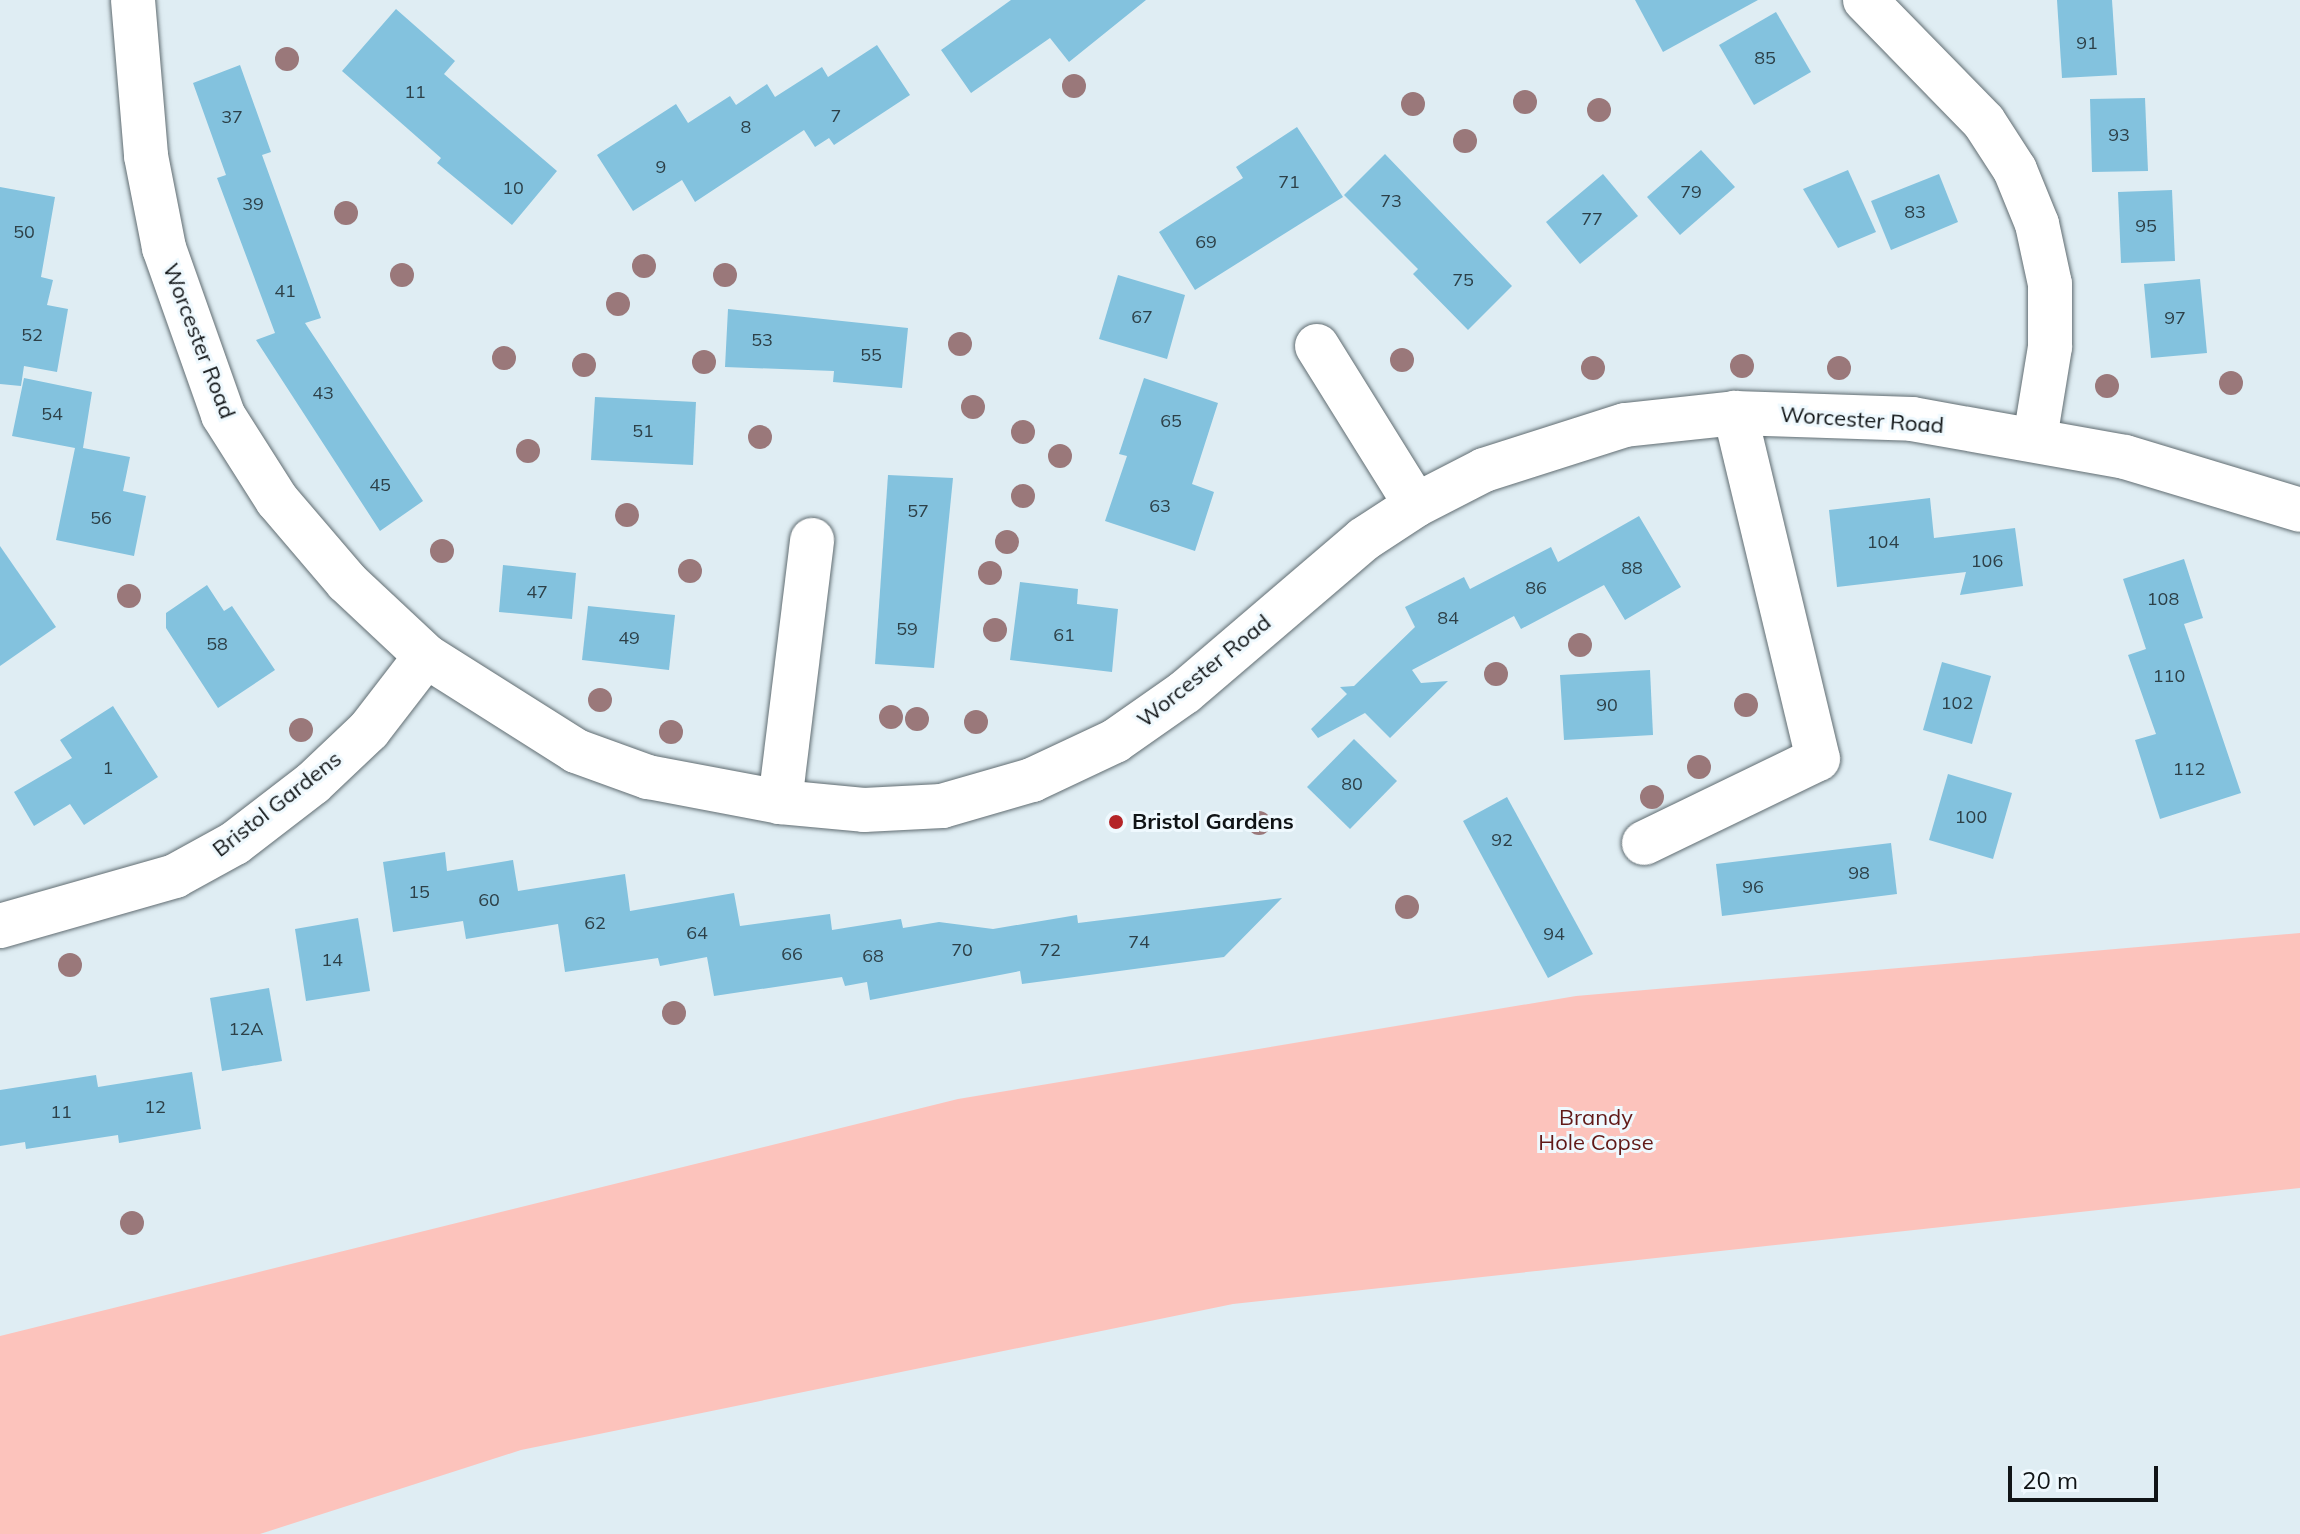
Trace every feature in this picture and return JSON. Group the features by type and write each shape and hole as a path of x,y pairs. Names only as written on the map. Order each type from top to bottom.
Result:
{"street":[{"name":"Worcester Road","path":"133,0 146,156 164,248 223,415 277,500 347,582 426,656 576,751 648,777 780,802 864,810 942,806 1032,780 1115,741 1185,692 1364,539 1416,505 1484,470 1553,445 1625,425 1735,413 1912,419 2125,457 2300,510"},
{"path":"1865,0 1984,122 2015,170 2037,224 2050,284 2050,347 2035,439"},
{"path":"1317,346 1416,505"},
{"path":"1644,843 1818,759 1735,413"},
{"path":"780,802 812,540"},
{"name":"Bristol Gardens","path":"0,926 175,876 235,843 313,783 369,730 426,656"}],"green space":[{"name":"Brandy Hole Copse","path":"2300,933 2300,1188 1233,1304 521,1450 260,1534 0,1534 0,1336 958,1099 1576,996"}],"building":[{"path":"1011,0 1146,0 1069,62 1050,38 971,93 941,50"},
{"path":"1635,0 1758,0 1663,52"},
{"path":"2057,0 2112,0 2117,75 2062,78"},
{"path":"396,9 455,61 444,74 557,171 512,225 437,163 441,158 342,71"},
{"path":"1776,12 1811,72 1754,105 1719,45"},
{"path":"877,45 910,95 834,145 829,138 815,147 804,130 695,202 682,180 633,211 597,155 676,104 688,123 730,96 736,105 767,84 775,97 822,67 828,77"},
{"path":"240,65 271,152 262,155 321,318 305,323 423,501 380,531 256,340 275,333 217,178 226,175 193,83"},
{"path":"2145,98 2148,171 2092,172 2090,99"},
{"path":"1297,127 1343,197 1195,290 1159,232 1243,178 1236,167"},
{"path":"1701,150 1735,187 1680,235 1647,197"},
{"path":"1385,154 1512,286 1468,330 1413,274 1418,269 1344,195"},
{"path":"1848,170 1876,232 1838,248 1803,189"},
{"path":"1603,174 1638,216 1580,264 1546,222"},
{"path":"1939,174 1958,222 1891,250 1871,201"},
{"path":"0,187 55,197 41,277 53,280 47,305 68,309 57,372 24,366 21,386 0,384"},
{"path":"2172,190 2175,261 2121,263 2118,192"},
{"path":"1118,275 1185,295 1167,359 1099,339"},
{"path":"2200,279 2207,353 2151,358 2144,284"},
{"path":"728,309 908,328 902,388 833,382 834,371 725,367"},
{"path":"24,378 92,392 83,448 130,457 123,491 146,496 134,556 56,540 75,448 12,436"},
{"path":"1144,378 1218,403 1192,484 1214,492 1195,551 1105,521 1127,456 1119,454"},
{"path":"595,397 696,402 693,465 591,460"},
{"path":"888,475 953,478 934,668 875,664"},
{"path":"1930,498 1934,538 2015,528 2023,586 1960,595 1966,572 1837,587 1829,510"},
{"path":"1639,516 1681,587 1625,620 1604,585 1521,629 1514,616 1412,670 1421,683 1448,681 1390,738 1365,713 1318,738 1311,729 1347,694 1340,687 1354,686 1415,627 1405,607 1464,577 1470,589 1551,547 1558,562"},
{"path":"0,546 56,627 0,666"},
{"path":"2184,559 2203,618 2184,624 2241,793 2160,819 2135,740 2156,734 2128,655 2146,649 2123,579"},
{"path":"503,565 576,573 572,619 499,612"},
{"path":"1020,582 1078,589 1077,604 1118,609 1112,672 1010,660"},
{"path":"207,585 224,611 232,606 275,670 218,708 166,628 166,613"},
{"path":"588,606 675,615 669,670 582,660"},
{"path":"1942,662 1991,676 1972,744 1923,730"},
{"path":"1650,670 1653,735 1564,740 1560,675"},
{"path":"113,706 158,777 84,825 70,804 34,826 14,792 72,758 60,740"},
{"path":"1354,739 1397,781 1350,829 1307,787"},
{"path":"1948,774 2012,793 1993,859 1929,840"},
{"path":"1507,797 1593,954 1548,978 1463,821"},
{"path":"1891,843 1897,894 1722,916 1716,864"},
{"path":"445,852 447,871 513,860 518,891 625,874 630,911 734,893 740,926 830,914 832,930 901,919 903,928 939,922 993,929 1077,915 1078,923 1282,898 1224,957 1022,984 1020,971 870,1000 867,982 845,986 842,977 714,996 707,957 660,966 658,958 565,972 558,924 466,939 463,921 393,932 383,862"},
{"path":"358,918 370,991 306,1001 295,929"},
{"path":"269,988 282,1061 222,1071 210,998"},
{"path":"192,1072 201,1129 119,1143 118,1135 26,1149 25,1142 0,1146 0,1090 96,1075 98,1087"}],"place":[{"name":"Bristol Gardens","path":"1116,822"}]}
